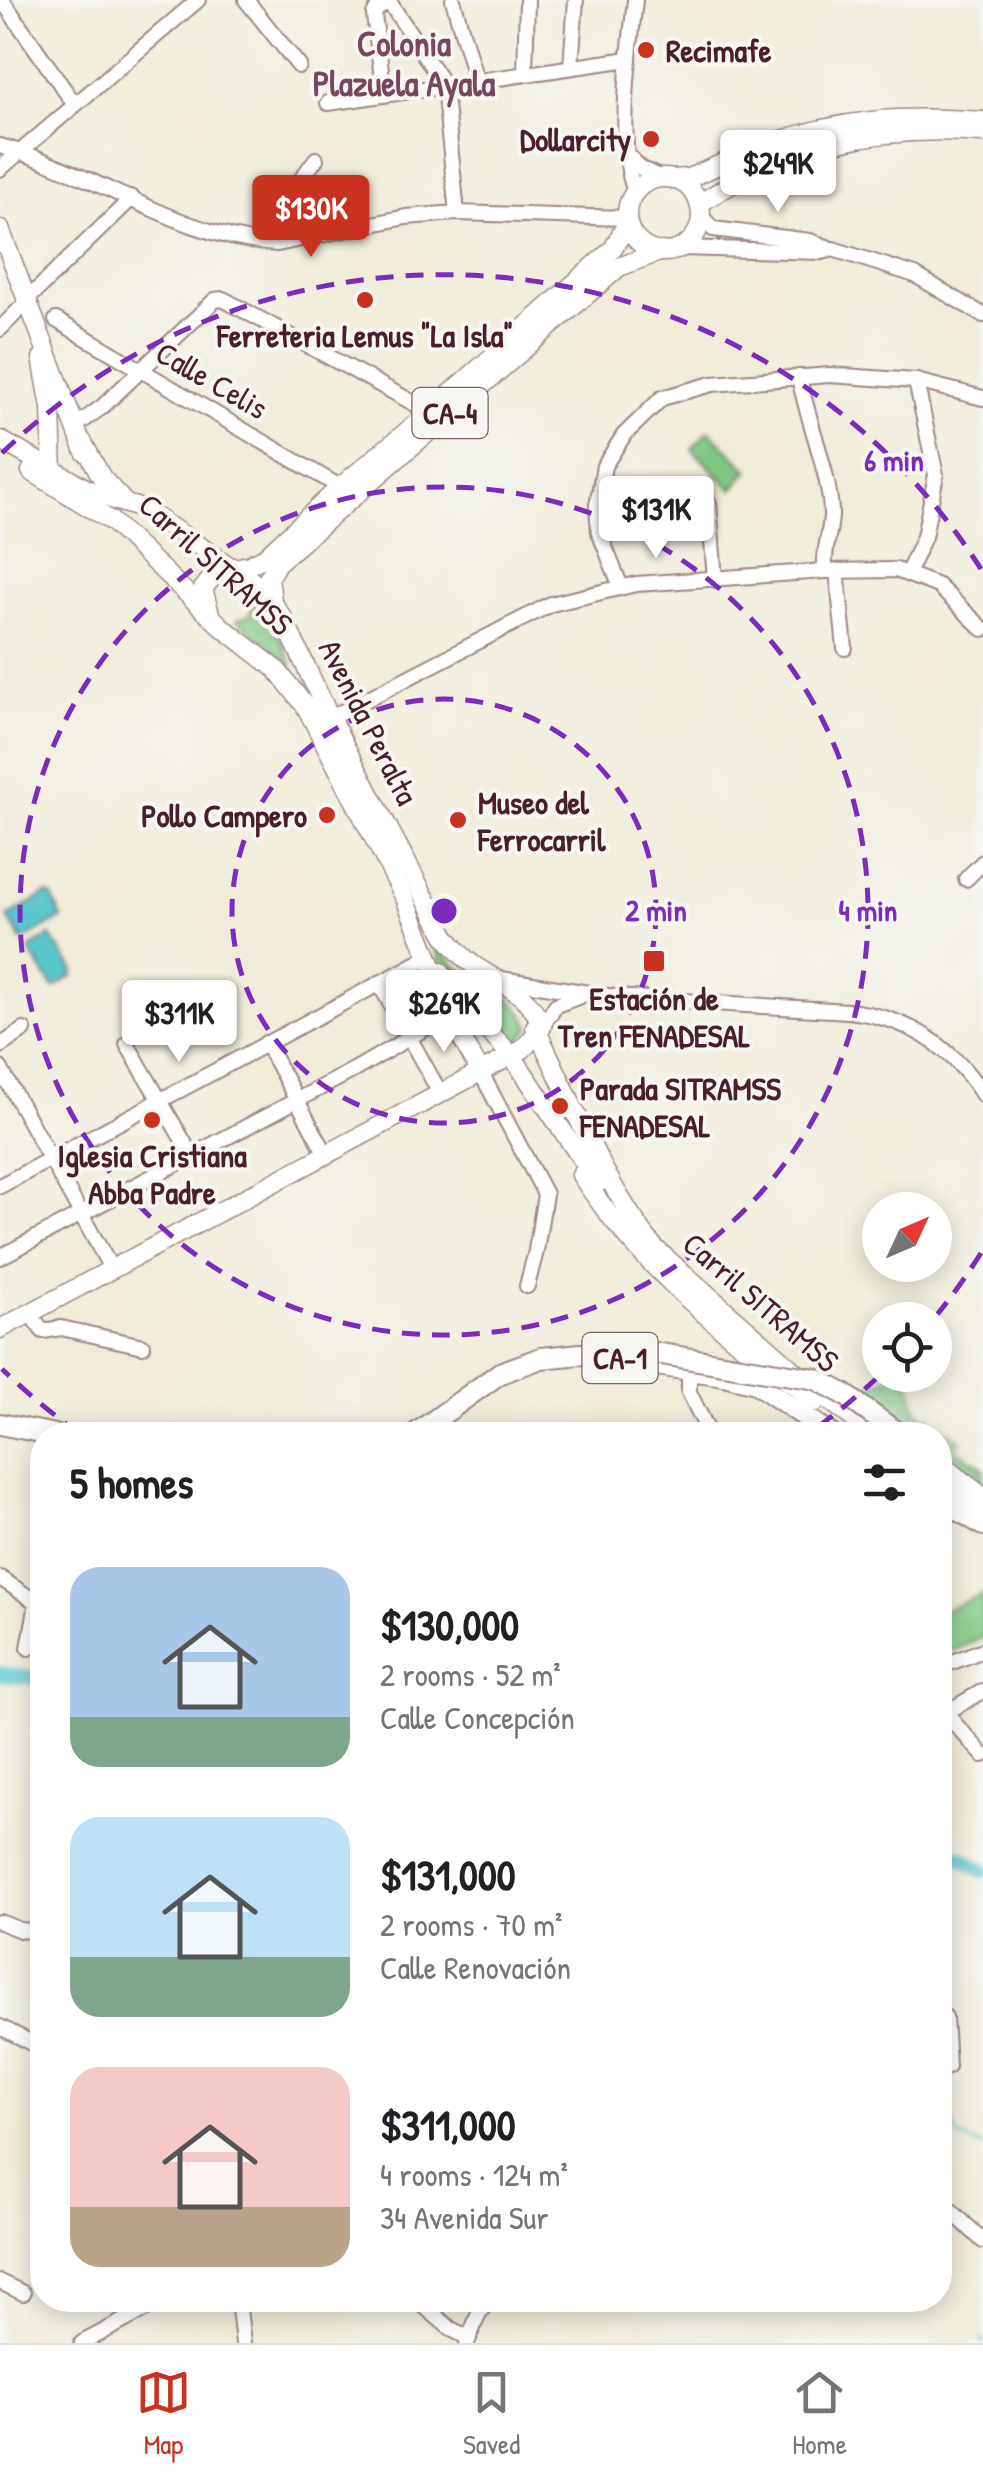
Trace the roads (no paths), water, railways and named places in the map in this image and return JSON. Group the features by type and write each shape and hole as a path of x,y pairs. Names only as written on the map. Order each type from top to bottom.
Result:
{"highway":[{"name":"CA-1","path":"415,1422 470,1381 510,1359 560,1345 610,1346 816,1379 882,1422"},
{"name":"CA-1","path":"431,1422 482,1384 516,1366 541,1358 581,1354 756,1383 813,1422"},
{"path":"0,1424 30,1430"},
{"path":"0,1432 30,1439"},
{"path":"952,1474 983,1498"},
{"path":"952,1503 981,1520"}],"main road":[{"path":"635,192 647,182 688,178 792,137 856,122 898,116 983,121"},
{"path":"699,210 739,178 858,138 924,130 983,133"},
{"path":"627,220 642,244 671,249 694,236 699,210 689,188 667,179"},
{"name":"CA-4","path":"228,567 249,565 265,556 614,249 635,192"},
{"path":"0,213 28,300 50,394 54,478"},
{"name":"Carril SITRAMSS","path":"0,229 93,478 104,497 208,608 286,668 327,720"},
{"name":"CA-4","path":"272,600 268,586 276,563 619,267 671,249"},
{"path":"0,251 28,300 106,469 145,510"},
{"path":"0,440 54,478"},
{"name":"Carril SITRAMSS","path":"82,441 102,478 125,503 228,567 276,616 415,901 445,980 509,1058 604,1192 656,1250 858,1422"},
{"path":"0,453 54,478"},
{"name":"Avenida Peralta","path":"54,478 145,510 257,583 272,600 327,720 445,935 470,963 530,1004 540,1030"},
{"name":"Avenida Peralta","path":"54,478 111,521 276,669 306,707 405,898 445,1009 480,1071"},
{"path":"208,608 205,582 228,567"},
{"name":"Carril SITRAMSS","path":"415,901 450,953 521,1004 540,1030 594,1156 622,1204 656,1250"},
{"name":"Avenida Peralta","path":"438,981 509,1058"},
{"path":"0,1329 509,1058 540,1030"},
{"path":"509,1058 594,1196 636,1248 736,1343 843,1422"},
{"path":"952,1493 981,1520"}],"street":[{"path":"2,0 75,105"},
{"path":"0,169 198,0"},
{"path":"246,0 299,66"},
{"path":"384,94 374,15 389,0 444,85 457,213"},
{"path":"453,0 476,80"},
{"path":"526,74 528,0"},
{"path":"572,66 576,0"},
{"path":"635,0 627,155 635,192"},
{"path":"328,103 629,60"},
{"path":"0,146 235,239 286,242 406,217 457,213 627,220"},
{"path":"627,155 642,169 667,179"},
{"path":"286,242 286,200 316,159"},
{"path":"0,329 132,198"},
{"path":"699,210 714,229 810,241 915,275 983,315"},
{"path":"671,249 833,249"},
{"path":"84,420 102,408 215,300 223,299 430,412"},
{"name":"Calle Celis","path":"56,320 340,487"},
{"path":"621,587 599,532 598,505 604,466 624,435 662,398 712,384 830,375 916,381 983,398"},
{"path":"799,376 826,485 830,516 824,554 831,571 845,648"},
{"path":"908,572 924,537 936,475 916,381"},
{"path":"709,503 715,580"},
{"path":"327,720 551,604 621,587 831,571 908,572 944,590 983,630"},
{"path":"966,878 983,862"},
{"path":"0,1186 429,957"},
{"path":"492,977 588,994 848,1011 884,1017 908,1026 946,1050 983,1095"},
{"path":"379,983 440,1093"},
{"path":"540,1030 556,1006 588,994"},
{"path":"0,1257 409,1038 432,1025 445,1009"},
{"path":"0,1046 24,1030"},
{"path":"128,1044 192,1156"},
{"path":"266,1044 326,1154"},
{"path":"0,1068 112,1270"},
{"path":"480,1071 545,1194 527,1286"},
{"path":"30,1314 43,1331 61,1328 143,1346"},
{"path":"689,1370 692,1400 703,1422"},
{"path":"0,1578 30,1595"},
{"path":"29,1648 30,1644"},
{"path":"952,1662 983,1650"},
{"path":"952,1705 983,1692"},
{"path":"952,1720 983,1755"},
{"path":"0,1922 30,1931"},
{"path":"952,2014 963,2012"},
{"path":"0,2027 30,2042"},
{"path":"952,2211 983,2241"},
{"path":"0,2282 23,2294"},
{"path":"82,2343 140,2312"},
{"path":"239,2312 243,2343"},
{"path":"433,2312 468,2340 482,2312"}],"water":[{"path":"46,894 51,895 62,918 22,940 8,917"},
{"path":"50,936 74,970 73,975 54,988 30,952"}],"waterway":[{"path":"0,1674 30,1678"},
{"path":"952,1855 983,1871"},
{"path":"952,2124 958,2137 983,2147"}],"place":[{"name":"Recimafe","path":"646,50"},
{"name":"Dollarcity","path":"651,139"},
{"name":"Ferreteria Lemus \"La Isla\"","path":"365,300"},
{"name":"Pollo Campero","path":"327,815"},
{"name":"Museo del Ferrocarril","path":"458,820"},
{"name":"Estación de Tren FENADESAL","path":"654,961"},
{"name":"Parada SITRAMSS FENADESAL","path":"560,1106"},
{"name":"Iglesia Cristiana Abba Padre","path":"152,1120"}],"district":[{"name":"Colonia Plazuela Ayala","path":"404,63"}]}
